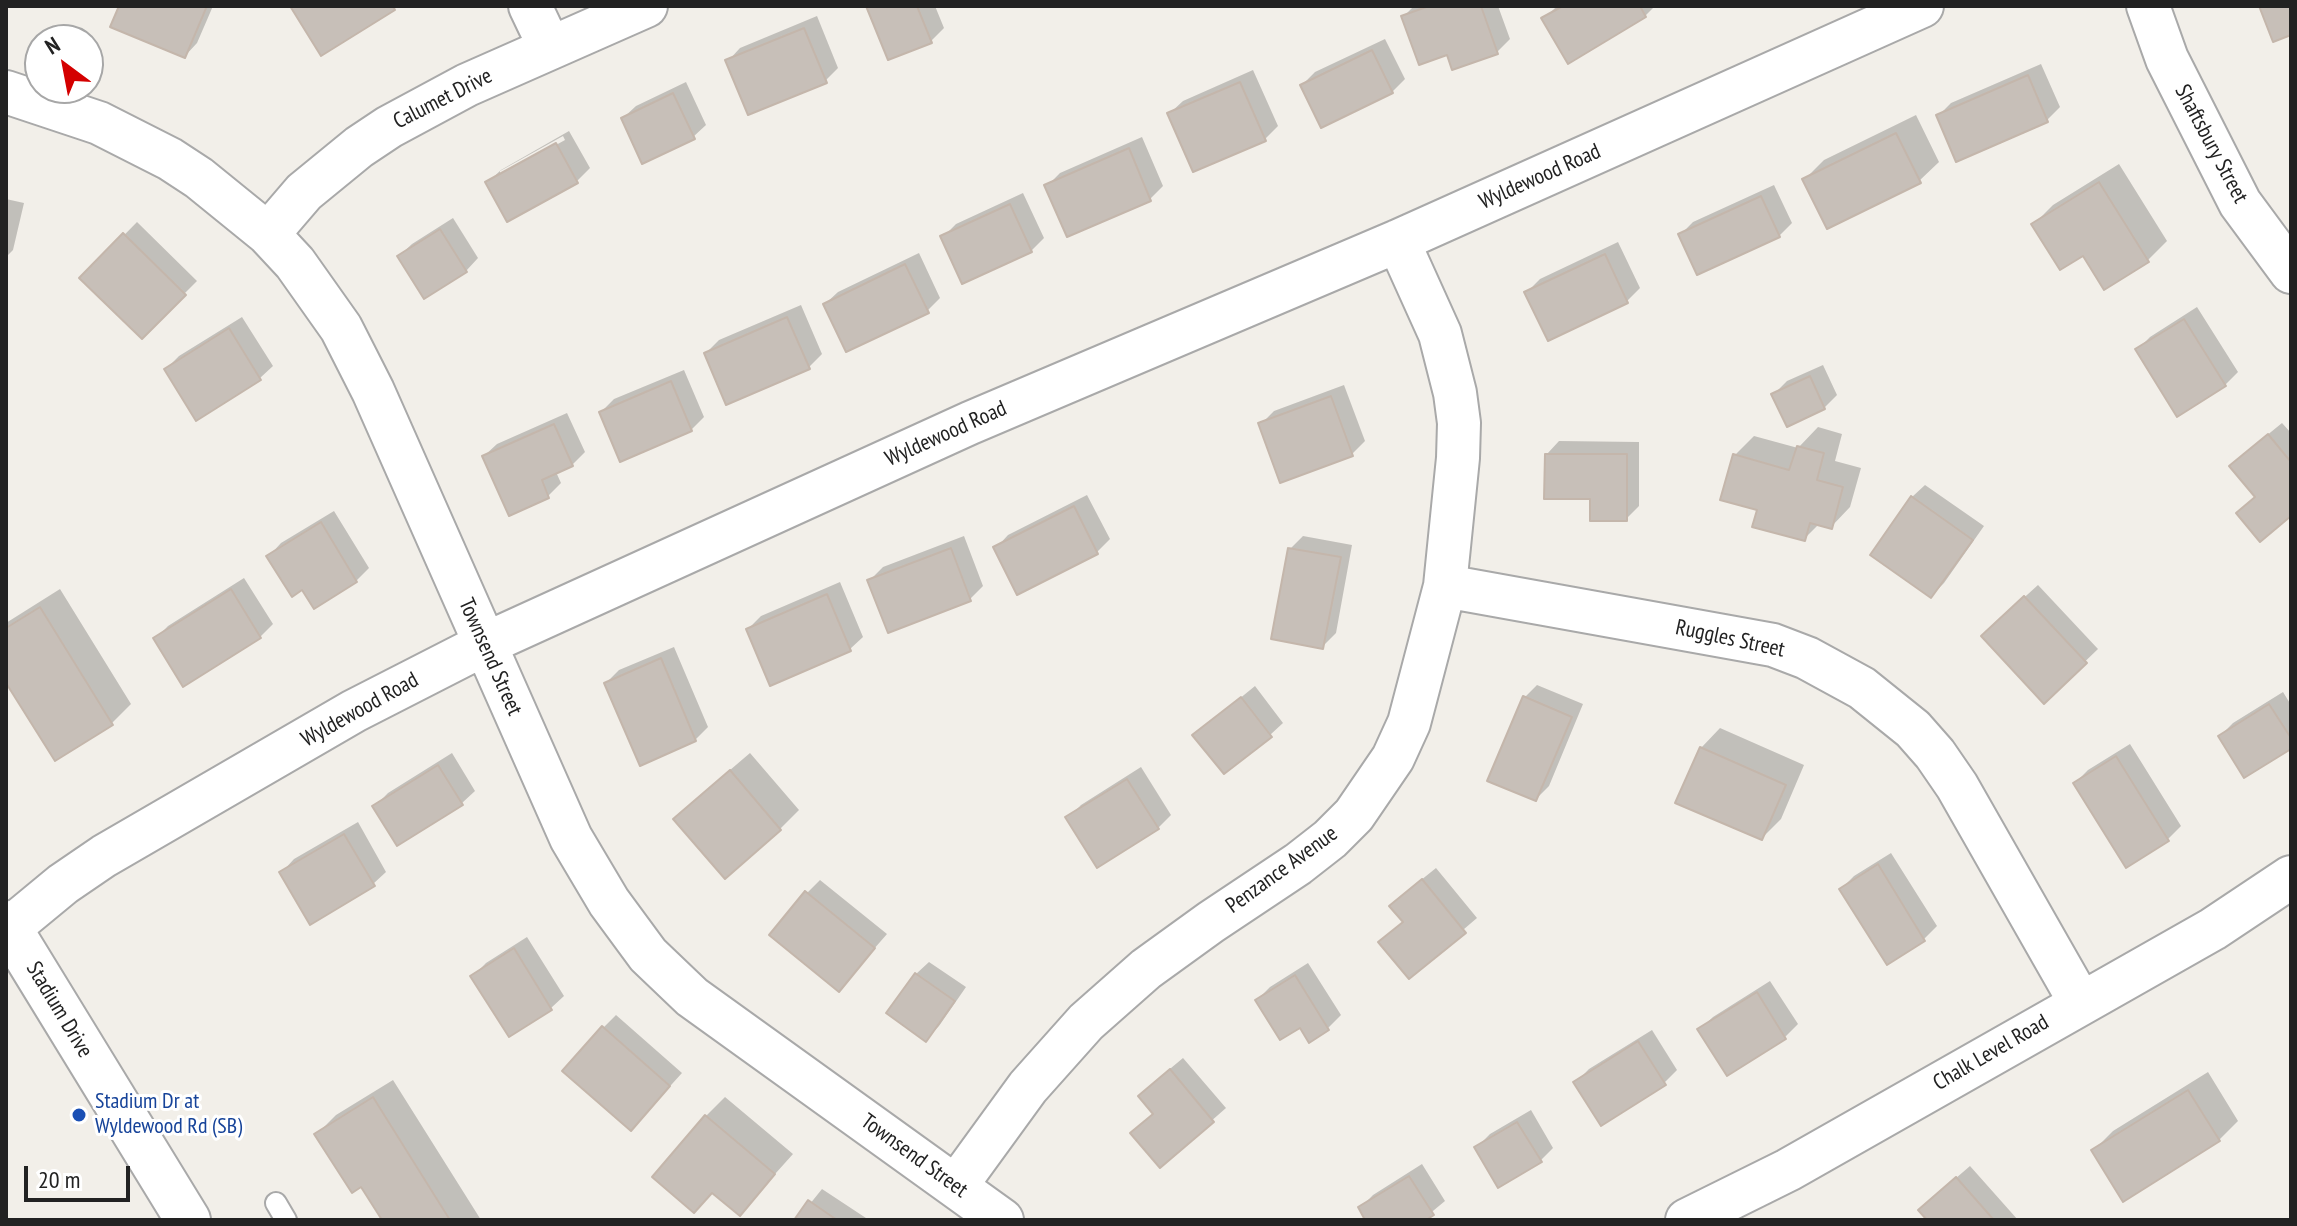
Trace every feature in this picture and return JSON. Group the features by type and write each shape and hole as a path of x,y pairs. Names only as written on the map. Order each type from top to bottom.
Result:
{"street":[{"path":"530,6 550,48"},
{"name":"Calumet Drive","path":"268,234 304,192 389,127 467,85 646,6"},
{"name":"Wyldewood Road","path":"7,928 104,856 354,711 485,644 970,423 1398,241 1922,6"},
{"name":"Shaftsbury Street","path":"2148,6 2167,59 2233,190 2291,272"},
{"name":"Townsend Street","path":"6,92 99,123 170,159 199,178 268,234 295,263 341,328 373,391 571,838 609,902 648,955 692,997 1002,1220"},
{"name":"Penzance Avenue","path":"956,1186 1028,1087 1086,1022 1146,969 1298,864 1354,815 1393,758 1409,723 1445,586 1459,423 1440,334 1398,241"},
{"name":"Ruggles Street","path":"1445,586 1773,645 1807,658 1862,688 1913,729 1935,754 1957,786 2080,1002"},
{"name":"Chalk Level Road","path":"1687,1220 1788,1170 2213,929 2291,877"},
{"name":"Stadium Drive","path":"7,928 188,1220"}],"building":[{"path":"119,6 207,6 185,58 110,27"},
{"path":"290,6 393,6 395,10 321,56"},
{"path":"866,6 917,6 932,43 888,60"},
{"path":"1429,6 1481,6 1498,54 1452,70 1447,55 1419,65 1401,16"},
{"path":"1563,6 1640,6 1646,17 1568,64 1541,18"},
{"path":"2259,6 2291,6 2291,35 2273,42"},
{"path":"804,28 827,83 748,115 725,60"},
{"path":"1372,50 1393,93 1321,128 1300,85"},
{"path":"2028,75 2048,122 1956,162 1936,115"},
{"path":"1240,82 1266,141 1193,172 1167,113"},
{"path":"673,93 695,139 642,164 621,118"},
{"path":"1896,133 1921,183 1827,229 1802,179"},
{"path":"556,143 578,183 507,222 485,182"},
{"path":"1129,148 1151,201 1067,237 1044,185"},
{"path":"2099,182 2149,262 2104,290 2083,256 2060,270 2031,224"},
{"path":"1761,196 1780,237 1697,275 1678,234"},
{"path":"1010,204 1032,252 962,284 940,236"},
{"path":"440,229 467,272 424,299 397,256"},
{"path":"123,233 186,295 142,339 79,278"},
{"path":"1605,254 1628,303 1548,341 1524,292"},
{"path":"905,264 929,313 846,352 823,304"},
{"path":"787,317 810,369 726,405 704,353"},
{"path":"2184,319 2226,386 2177,417 2135,349"},
{"path":"229,328 261,380 196,421 164,369"},
{"path":"1810,376 1825,409 1787,427 1771,394"},
{"path":"671,381 692,431 620,462 599,412"},
{"path":"1331,396 1353,456 1280,483 1258,423"},
{"path":"554,424 573,466 542,480 549,498 509,516 482,456"},
{"path":"2268,434 2291,462 2291,516 2260,542 2236,513 2255,497 2229,466"},
{"path":"1797,446 1824,453 1817,480 1843,487 1832,529 1810,523 1805,541 1752,527 1757,510 1720,500 1733,454 1789,470"},
{"path":"1545,454 1627,454 1627,521 1590,521 1590,499 1544,499"},
{"path":"1911,496 1973,540 1931,598 1870,555"},
{"path":"1074,506 1098,554 1017,595 993,547"},
{"path":"321,522 357,582 314,609 302,590 292,597 266,556"},
{"path":"951,548 971,601 888,633 867,580"},
{"path":"1288,548 1341,557 1323,649 1271,639"},
{"path":"231,589 261,638 183,687 153,638"},
{"path":"827,594 851,651 770,686 746,629"},
{"path":"2024,596 2087,663 2044,704 1981,636"},
{"path":"40,607 113,725 55,761 6,683 6,628"},
{"path":"661,658 696,741 640,766 604,683"},
{"path":"1523,696 1572,717 1536,801 1487,781"},
{"path":"1241,697 1272,737 1224,774 1192,735"},
{"path":"2269,704 2291,738 2291,749 2244,778 2218,736"},
{"path":"1700,747 1786,785 1762,840 1675,803"},
{"path":"2116,756 2169,841 2126,868 2073,783"},
{"path":"438,765 463,805 397,846 372,806"},
{"path":"730,770 781,830 725,879 673,819"},
{"path":"1127,779 1159,829 1097,868 1065,817"},
{"path":"344,834 375,886 310,925 279,872"},
{"path":"1878,864 1925,941 1887,965 1839,889"},
{"path":"1422,879 1466,933 1409,979 1378,942 1403,922 1389,906"},
{"path":"805,891 875,948 839,992 769,935"},
{"path":"514,948 552,1010 509,1037 470,976"},
{"path":"915,973 955,1001 926,1042 886,1013"},
{"path":"1295,975 1329,1030 1309,1043 1300,1028 1280,1040 1255,1000"},
{"path":"1757,992 1786,1039 1727,1076 1697,1029"},
{"path":"602,1026 670,1086 631,1131 562,1071"},
{"path":"1638,1041 1666,1085 1601,1126 1573,1082"},
{"path":"1170,1069 1214,1122 1160,1168 1130,1133 1153,1114 1138,1096"},
{"path":"2188,1090 2220,1141 2123,1202 2091,1150"},
{"path":"373,1097 450,1220 382,1220 361,1187 352,1193 314,1134"},
{"path":"705,1115 775,1174 740,1216 712,1193 694,1213 652,1177"},
{"path":"1517,1122 1542,1162 1498,1188 1474,1147"},
{"path":"1409,1176 1434,1215 1426,1220 1365,1220 1358,1207"},
{"path":"1956,1177 1994,1220 1927,1220 1918,1210"},
{"path":"808,1200 837,1220 794,1220"}],"place":[{"name":"Stadium Dr at Wyldewood Rd (SB)","path":"79,1115"}]}
